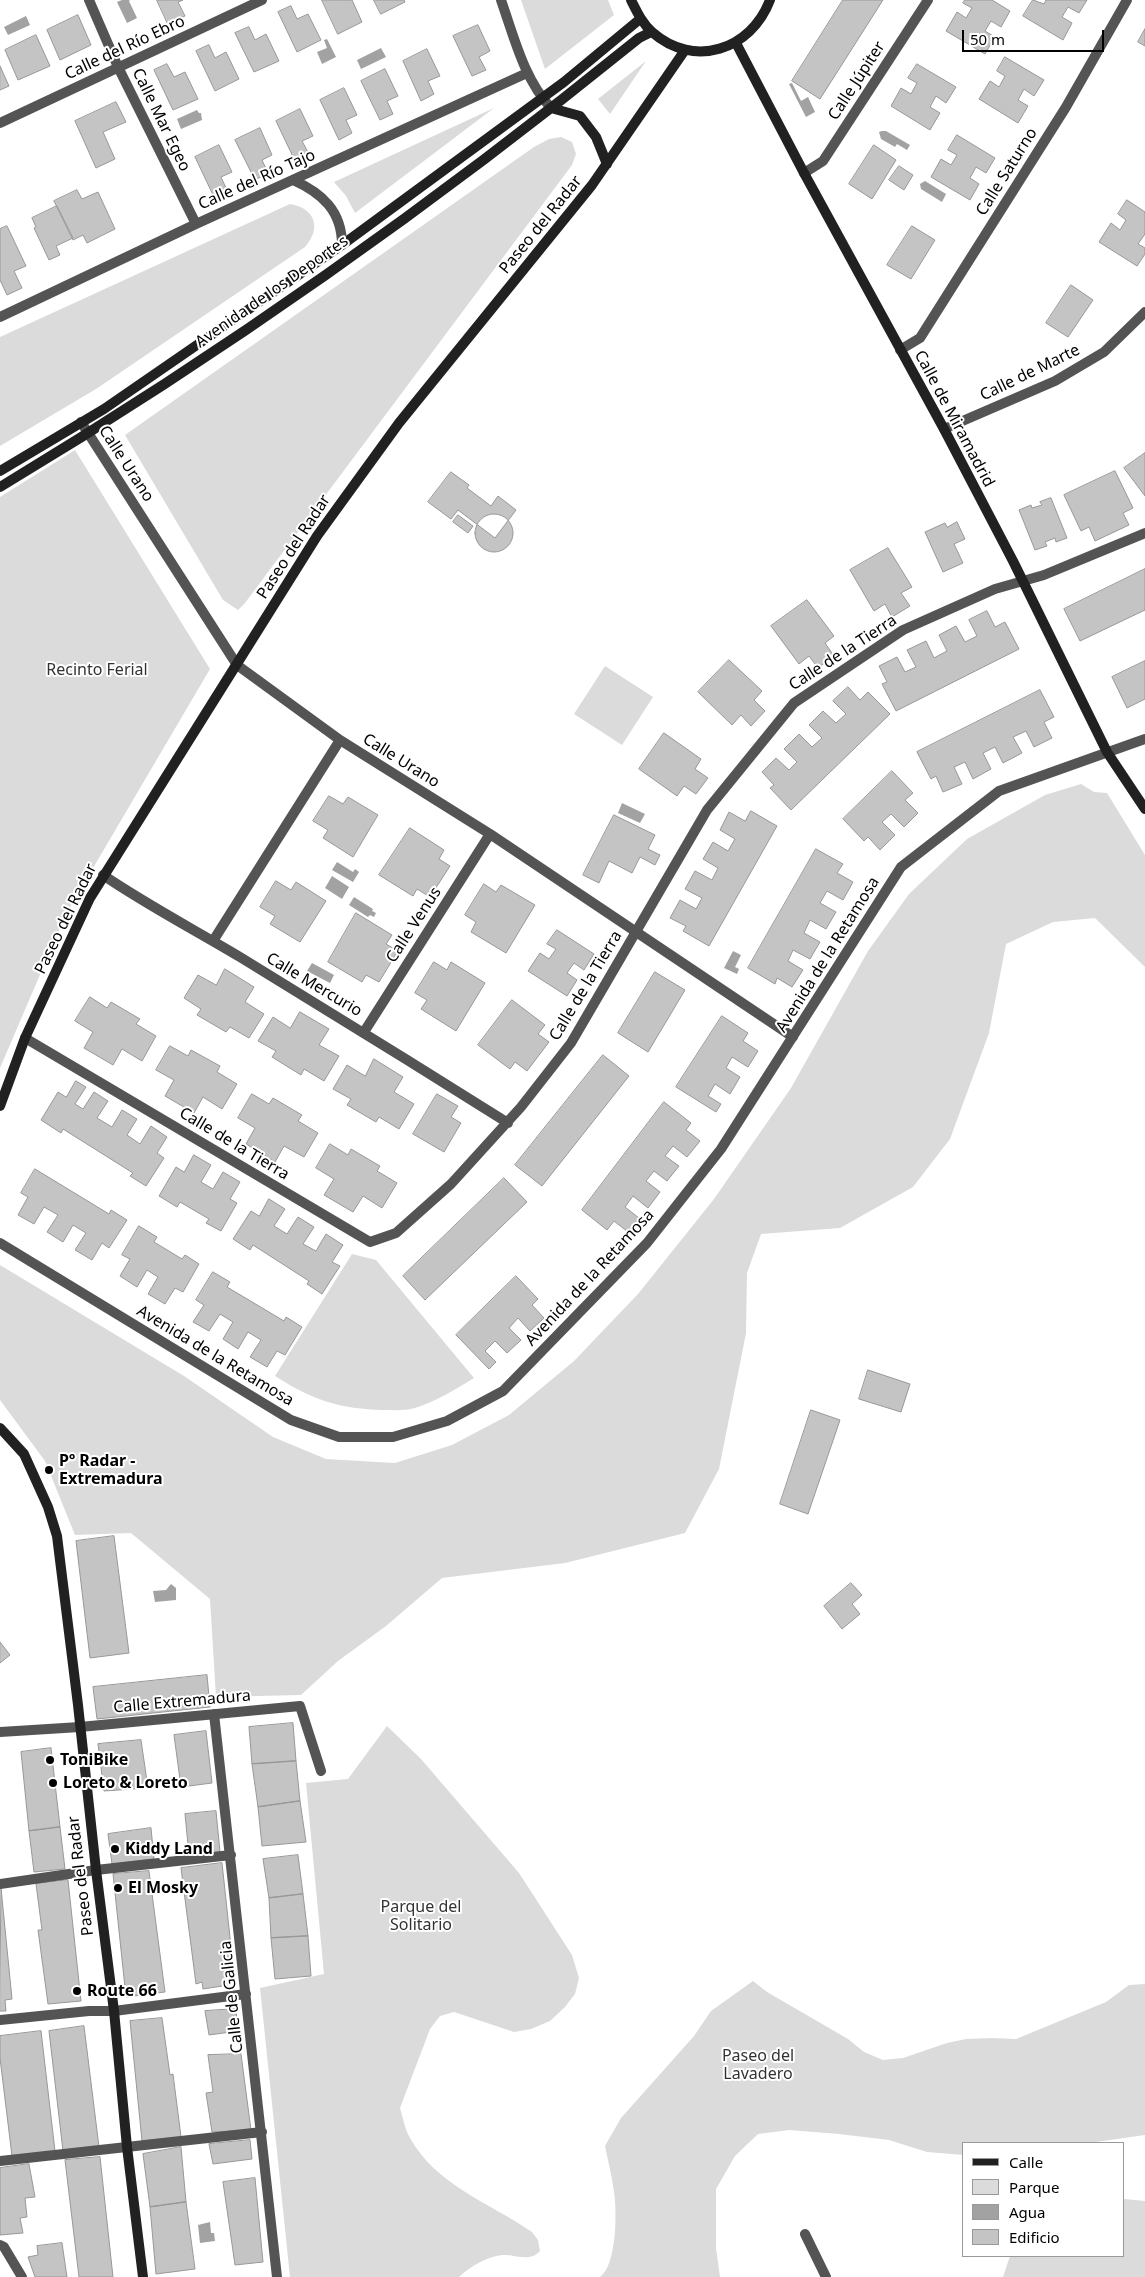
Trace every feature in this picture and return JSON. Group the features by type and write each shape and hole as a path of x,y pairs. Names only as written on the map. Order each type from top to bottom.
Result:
{"street":[{"name":"Calle Mar Egeo","path":"89,0 118,67 196,224"},
{"name":"Calle del Río Ebro","path":"0,123 262,0"},
{"path":"501,0 527,73 542,98 552,108 580,116 596,137 607,164"},
{"path":"631,0 640,19 651,32 668,44 685,50 712,51 736,43 765,15 770,0"},
{"name":"Calle Júpiter","path":"804,173 823,161 928,0"},
{"name":"Calle Saturno","path":"900,350 920,338 1066,107 1127,0"},
{"name":"Avenida de los Deportes","path":"0,471 81,422 342,245 542,98 640,19"},
{"name":"Avenida de los Deportes","path":"0,487 89,434 296,296 458,179 640,38 651,32"},
{"name":"Calle de Miramadrid","path":"736,43 804,173 944,429 1107,752 1145,809"},
{"name":"Paseo del Radar","path":"0,1106 25,1038 90,898 317,536 399,423 586,193 685,50"},
{"name":"Calle del Río Tajo","path":"0,317 196,224 527,73"},
{"path":"293,180 311,188 328,202 337,217 342,245"},
{"name":"Calle de Marte","path":"944,429 1055,381 1104,352 1145,312"},
{"name":"Calle Urano","path":"81,422 236,665 340,740 490,834 636,934 793,1037"},
{"name":"Calle de la Tierra","path":"25,1038 370,1242 396,1233 451,1184 508,1123 571,1043 707,810 794,703 903,630 995,589 1044,575 1145,533"},
{"name":"Avenida de la Retamosa","path":"0,1243 291,1420 339,1437 393,1437 447,1421 503,1391 647,1243 720,1149 901,867 999,791 1145,739"},
{"path":"213,941 340,740"},
{"name":"Calle Venus","path":"364,1032 490,834"},
{"name":"Calle Mercurio","path":"103,876 364,1032 508,1123"},
{"name":"Paseo del Radar","path":"0,1428 24,1454 48,1507 57,1536 114,2011 127,2147 143,2277"},
{"name":"Calle Extremadura","path":"0,1732 80,1727 300,1706 321,1771"},
{"name":"Calle de Galicia","path":"214,1714 277,2277"},
{"path":"0,1884 96,1870 231,1855"},
{"path":"0,2020 89,2011 114,2011 246,1994"},
{"path":"0,2161 262,2132"},
{"path":"805,2234 826,2277"},
{"path":"0,2244 4,2247 22,2277"}],"green space":[{"path":"521,0 608,0 614,15 545,69"},
{"path":"646,61 610,114 598,99"},
{"path":"494,108 355,213 346,196 334,182"},
{"path":"561,137 572,142 576,154 572,165 245,603 238,610 223,600 125,435 534,147 549,139"},
{"path":"290,204 305,210 313,220 313,233 305,247 96,389 0,446 0,337"},
{"name":"Recinto Ferial","path":"75,450 210,669 66,914 0,1068 0,497"},
{"path":"605,666 653,697 622,745 574,714"},
{"path":"1081,784 1094,792 1107,793 1145,855 1145,967 1095,918 1053,922 1006,944 989,1033 950,1139 913,1187 840,1228 761,1234 747,1273 746,1333 719,1469 685,1533 565,1563 442,1578 386,1626 338,1661 301,1695 216,1697 210,1599 131,1533 75,1535 45,1461 0,1400 0,1265 184,1376 273,1437 326,1459 395,1463 452,1445 509,1415 574,1361 638,1294 714,1199 791,1088 868,951 909,894 967,839 1045,795"},
{"path":"352,1254 376,1260 474,1378 423,1405 411,1409 396,1410 354,1408 327,1402 301,1391 275,1376"},
{"name":"Parque del Solitario","path":"387,1726 421,1759 519,1873 572,1955 579,1978 575,1994 565,2007 550,2021 531,2029 514,2032 454,2012 440,2016 430,2029 400,2108 410,2138 434,2168 465,2192 532,2232 538,2240 540,2251 531,2257 502,2255 490,2258 474,2266 459,2277 290,2277 260,1988 324,1974 306,1783 348,1779"},
{"name":"Paseo del Lavadero","path":"753,1981 767,1992 848,2039 864,2052 883,2060 903,2058 947,2043 966,2039 1016,2039 1106,2002 1129,1985 1145,1984 1145,2135 1096,2142 962,2142 962,2155 927,2152 889,2140 839,2134 789,2130 758,2134 735,2156 716,2189 716,2248 720,2277 600,2277 606,2271 610,2261 615,2224 614,2192 605,2146 621,2118 694,2036 711,2011"},
{"path":"1125,2199 1145,2201 1145,2277 1003,2277 1010,2257 1125,2257"}],"water":[{"path":"130,0 137,18 127,23 117,2"},
{"path":"26,16 30,25 8,35 4,27"},
{"path":"327,39 336,57 322,64 317,52 327,48 324,40"},
{"path":"381,48 386,57 361,69 357,60"},
{"path":"792,83 801,101 808,97 815,112 806,117 789,84"},
{"path":"197,110 201,113 202,120 181,129 177,119"},
{"path":"886,131 910,145 907,150 897,144 895,147 881,139 879,132"},
{"path":"925,181 946,194 942,202 921,189 920,184"},
{"path":"622,803 645,814 640,823 618,813"},
{"path":"337,862 353,872 355,869 359,872 353,882 332,870"},
{"path":"332,876 349,887 342,899 325,888"},
{"path":"354,897 373,909 372,911 376,913 374,917 370,915 368,917 349,905"},
{"path":"733,951 741,955 735,967 739,969 737,974 724,968"},
{"path":"312,963 334,975 330,983 307,971"},
{"path":"171,1584 176,1588 176,1600 155,1602 153,1591 166,1590"},
{"path":"210,2222 211,2233 214,2233 215,2241 200,2243 198,2225"}],"building":[{"path":"157,0 183,0 178,2 185,16 168,24"},
{"path":"322,0 352,0 362,22 338,34"},
{"path":"374,0 404,0 405,2 381,14"},
{"path":"843,0 883,0 820,99 792,81"},
{"path":"965,0 992,0 1010,11 1001,27 991,21 985,31 995,37 985,54 946,31 957,12 966,18 972,8 963,3"},
{"path":"1033,0 1044,4 1046,0 1087,0 1079,13 1068,7 1062,17 1072,23 1063,40 1023,16"},
{"path":"291,6 297,19 308,14 321,40 297,52 278,12"},
{"path":"78,15 91,45 60,60 47,30"},
{"path":"478,25 490,51 479,57 486,70 472,76 453,36"},
{"path":"249,27 255,40 266,34 279,61 254,72 235,33"},
{"path":"1145,29 1145,46 1138,42"},
{"path":"36,35 50,66 18,80 5,50"},
{"path":"209,45 215,58 226,52 239,79 215,91 196,51"},
{"path":"427,49 440,76 428,81 434,94 421,101 403,61"},
{"path":"1005,57 1044,80 1034,96 1024,89 1018,100 1028,106 1018,123 979,99 990,81 999,87 1005,76 997,71"},
{"path":"167,64 174,77 185,72 198,99 173,110 154,70"},
{"path":"917,64 956,87 946,103 936,96 930,107 940,113 930,130 891,106 901,88 911,94 917,83 908,78"},
{"path":"0,66 9,86 0,90"},
{"path":"385,69 398,96 387,101 393,114 380,120 361,81"},
{"path":"344,88 357,115 346,120 352,133 339,140 320,100"},
{"path":"116,102 126,122 103,132 115,159 96,168 75,121"},
{"path":"300,109 313,136 302,141 309,154 295,161 276,121"},
{"path":"260,128 272,155 262,160 268,173 255,180 235,140"},
{"path":"957,135 995,158 986,173 976,167 970,178 979,184 970,200 931,177 941,159 951,165 957,155 948,150"},
{"path":"219,145 232,172 221,177 227,190 214,197 195,157"},
{"path":"874,145 896,160 872,199 849,184"},
{"path":"899,166 913,175 904,190 889,180"},
{"path":"77,190 82,199 98,192 115,229 87,243 83,235 73,240 54,201"},
{"path":"1127,200 1145,212 1145,234 1138,244 1145,248 1145,254 1137,266 1099,242 1111,223 1120,230 1126,220 1118,214"},
{"path":"57,206 73,238 56,246 60,255 49,260 34,228 36,227 32,218"},
{"path":"7,226 26,266 14,271 22,288 7,295 0,280 0,229"},
{"path":"912,226 935,240 911,279 887,265"},
{"path":"1071,285 1093,300 1068,337 1046,323"},
{"path":"1145,453 1145,496 1124,468"},
{"path":"1115,471 1133,508 1123,513 1129,525 1095,541 1089,527 1081,531 1064,495"},
{"path":"451,472 469,485 467,488 491,506 498,496 516,510 495,538 458,510 451,519 428,502"},
{"path":"1051,498 1067,538 1056,542 1055,538 1045,542 1047,546 1035,550 1019,510 1031,505 1032,508 1042,505 1040,502"},
{"path":"494,514 507,520 513,533 507,546 494,552 481,546 475,533 481,520"},
{"path":"458,515 473,526 468,533 453,522"},
{"path":"957,522 965,539 954,544 963,563 943,572 925,532 945,523 947,527"},
{"path":"888,548 912,587 901,593 910,606 892,617 885,604 874,611 850,570"},
{"path":"1145,569 1145,610 1080,641 1064,609"},
{"path":"807,600 834,636 825,643 834,656 818,668 809,656 799,664 771,626"},
{"path":"987,611 995,627 1005,622 1019,649 896,711 882,684 887,682 879,666 897,657 905,672 916,667 907,650 926,641 934,658 947,651 939,635 956,626 965,642 977,636 969,620"},
{"path":"729,660 762,691 754,700 765,711 751,726 741,715 732,725 698,692"},
{"path":"1145,661 1145,699 1127,708 1112,677"},
{"path":"848,687 860,700 868,692 890,714 791,810 770,788 774,785 762,772 776,758 789,770 797,762 784,749 799,734 812,747 822,738 809,725 823,711 836,723 846,714 833,701"},
{"path":"1040,690 1054,717 1044,722 1052,738 1034,747 1026,731 1013,737 1022,753 1003,763 995,747 983,753 991,769 973,779 965,762 954,767 962,784 943,792 936,776 931,779 917,752"},
{"path":"664,733 701,759 695,769 708,778 696,794 684,786 677,796 639,769"},
{"path":"892,771 913,793 905,800 918,813 904,827 891,814 882,822 895,835 880,850 868,837 864,841 843,819"},
{"path":"329,796 343,804 348,797 378,815 353,857 323,838 328,830 313,821"},
{"path":"751,811 777,826 709,946 683,931 686,926 670,918 680,900 696,909 702,898 685,889 695,871 712,880 718,868 703,859 713,842 728,851 735,839 720,830 729,812 745,821"},
{"path":"614,815 655,835 648,849 660,855 655,865 640,857 632,873 609,861 599,883 583,875"},
{"path":"410,828 444,850 439,859 450,866 430,897 417,889 413,896 379,875"},
{"path":"816,849 843,864 837,873 853,882 843,900 827,891 820,903 836,912 826,929 810,920 804,933 820,942 810,959 793,950 788,961 803,970 792,987 777,978 775,984 748,968"},
{"path":"276,881 291,890 296,882 326,901 300,942 270,924 275,916 260,907"},
{"path":"484,884 496,892 501,885 535,905 506,953 471,932 476,922 465,915"},
{"path":"356,913 392,935 386,944 398,951 379,982 366,975 362,982 328,962"},
{"path":"557,930 594,954 584,970 574,963 567,973 577,980 567,996 528,971 540,953 549,959 556,949 547,944"},
{"path":"434,962 447,970 451,962 485,983 456,1031 421,1009 427,1000 415,993"},
{"path":"225,969 254,987 245,1002 264,1014 249,1038 230,1027 226,1032 197,1015 201,1009 184,998 198,975 216,985"},
{"path":"655,972 685,990 648,1052 618,1033"},
{"path":"90,997 107,1008 111,1002 140,1019 136,1024 156,1036 142,1061 122,1049 113,1065 84,1048 93,1032 75,1021"},
{"path":"512,1000 545,1025 538,1034 549,1042 527,1071 515,1062 510,1069 478,1045"},
{"path":"300,1012 329,1029 319,1045 339,1056 324,1081 304,1069 301,1075 272,1057 276,1051 258,1041 273,1017 290,1028"},
{"path":"722,1016 748,1033 743,1041 758,1051 748,1067 732,1057 726,1068 740,1077 730,1094 715,1084 708,1096 721,1104 716,1112 676,1087"},
{"path":"170,1046 188,1056 191,1050 220,1066 217,1072 237,1084 222,1109 203,1097 194,1113 165,1096 174,1080 156,1070"},
{"path":"603,1055 629,1076 542,1186 515,1165"},
{"path":"374,1059 403,1077 394,1092 414,1104 399,1129 379,1117 376,1122 347,1105 351,1099 333,1089 347,1065 365,1076"},
{"path":"76,1081 86,1087 75,1104 83,1109 94,1092 108,1101 97,1118 112,1127 122,1110 137,1119 127,1135 140,1144 151,1126 167,1137 157,1153 164,1158 146,1186 130,1176 133,1173 63,1129 61,1133 41,1120 58,1092 66,1097"},
{"path":"252,1094 269,1104 273,1098 302,1115 298,1121 318,1133 304,1157 284,1146 275,1162 246,1144 255,1128 238,1118"},
{"path":"437,1094 458,1106 451,1117 461,1123 444,1152 413,1134"},
{"path":"664,1102 691,1123 686,1130 700,1141 687,1157 673,1146 665,1156 679,1166 667,1181 654,1171 646,1181 660,1192 648,1208 633,1196 625,1207 639,1218 628,1232 614,1221 607,1230 582,1210"},
{"path":"330,1144 348,1155 351,1149 380,1166 377,1171 397,1183 382,1208 363,1196 353,1212 324,1195 334,1179 316,1168"},
{"path":"194,1155 211,1165 201,1182 213,1189 223,1172 240,1182 230,1199 237,1203 221,1231 206,1223 209,1219 180,1202 177,1207 159,1196 176,1167 184,1172"},
{"path":"35,1169 109,1214 111,1210 127,1220 109,1248 102,1243 92,1260 75,1250 86,1233 73,1225 63,1242 47,1232 58,1215 44,1207 34,1224 18,1215 28,1197 21,1193"},
{"path":"504,1178 527,1202 425,1300 403,1276"},
{"path":"269,1199 285,1209 274,1226 287,1234 298,1217 314,1227 303,1244 316,1251 326,1234 343,1245 332,1262 340,1266 322,1294 307,1284 309,1281 253,1245 250,1250 233,1239 251,1211 259,1216"},
{"path":"139,1226 157,1237 154,1242 182,1259 185,1255 199,1264 183,1292 175,1288 165,1304 148,1294 158,1277 147,1270 137,1287 120,1276 130,1259 122,1255"},
{"path":"213,1272 230,1282 227,1287 284,1321 286,1317 302,1327 285,1355 277,1351 267,1367 250,1357 261,1340 248,1332 238,1349 223,1339 233,1322 220,1314 209,1331 193,1322 204,1305 196,1300"},
{"path":"516,1276 538,1299 532,1305 544,1318 530,1331 518,1318 509,1328 521,1340 507,1353 495,1341 485,1351 496,1362 489,1369 456,1335"},
{"path":"868,1370 910,1384 901,1412 859,1399"},
{"path":"811,1410 840,1420 808,1514 780,1504"},
{"path":"114,1536 129,1653 90,1658 76,1541"},
{"path":"851,1583 862,1595 852,1604 860,1614 842,1629 824,1606"},
{"path":"0,1642 10,1655 0,1663"},
{"path":"207,1675 210,1707 97,1719 93,1687"},
{"path":"293,1723 296,1761 252,1764 249,1727"},
{"path":"206,1731 212,1783 181,1787 174,1735"},
{"path":"141,1740 148,1788 104,1791 98,1744"},
{"path":"51,1748 60,1827 29,1831 21,1752"},
{"path":"296,1761 300,1801 258,1807 252,1764"},
{"path":"300,1801 306,1842 262,1846 258,1807"},
{"path":"216,1811 220,1852 189,1855 185,1814"},
{"path":"60,1827 65,1869 34,1872 29,1831"},
{"path":"151,1828 154,1859 112,1864 108,1834"},
{"path":"298,1855 303,1894 269,1898 263,1859"},
{"path":"222,1863 235,1984 203,1989 202,1982 196,1984 181,1868"},
{"path":"149,1871 165,1992 126,1997 113,1874"},
{"path":"68,1880 81,2001 48,2004 38,1930 42,1930 36,1884"},
{"path":"1,1888 12,1999 5,2000 6,2011 0,2011"},
{"path":"303,1894 308,1936 271,1938 269,1898"},
{"path":"308,1936 311,1976 275,1979 271,1938"},
{"path":"236,2009 238,2031 209,2035 205,2011"},
{"path":"162,2018 170,2075 173,2074 181,2137 142,2141 130,2021"},
{"path":"84,2026 99,2147 63,2151 49,2031"},
{"path":"41,2031 55,2151 12,2156 0,2058 0,2036"},
{"path":"241,2054 251,2130 212,2132 206,2093 213,2092 208,2055"},
{"path":"250,2140 252,2159 213,2164 209,2144"},
{"path":"181,2147 186,2202 150,2207 143,2154"},
{"path":"100,2157 113,2277 79,2277 65,2160"},
{"path":"29,2164 35,2197 25,2198 27,2217 20,2218 23,2233 0,2235 0,2168"},
{"path":"255,2178 263,2262 235,2265 223,2182"},
{"path":"186,2202 195,2269 156,2274 150,2207"},
{"path":"62,2243 67,2277 35,2277 28,2257 38,2255 37,2246"}],"place":[{"name":"Pº Radar - Extremadura","path":"49,1470"},
{"name":"ToniBike","path":"50,1760"},
{"name":"Loreto & Loreto","path":"53,1783"},
{"name":"Kiddy Land","path":"115,1849"},
{"name":"El Mosky","path":"118,1888"},
{"name":"Route 66","path":"77,1991"}]}
